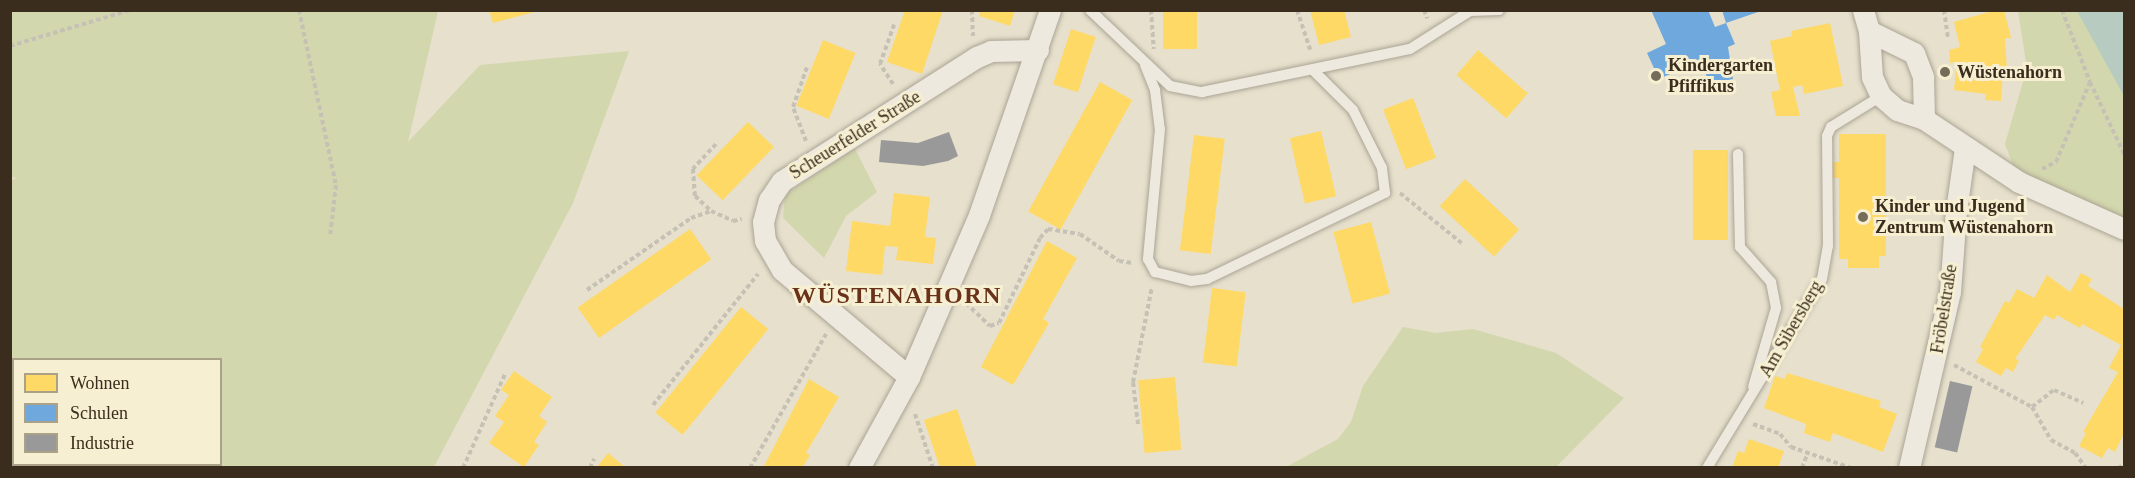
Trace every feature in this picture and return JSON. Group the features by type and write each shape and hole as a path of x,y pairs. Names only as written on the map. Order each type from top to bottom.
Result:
{"street":[{"path":"859,468 907,381 946,291 1004,151 1050,10"},
{"path":"1863,10 1869,31 1872,77 1881,96 1897,110 1924,119 2019,182 2124,229"},
{"path":"1869,31 1914,53 1923,77 1924,119"},
{"name":"Scheuerfelder Straße","path":"772,257 765,241 765,213 782,181 991,51 1038,50"},
{"name":"Fröbelstraße","path":"1909,468 1938,356 1950,292 1956,211 1965,148"},
{"path":"772,257 907,381"}],"lane":[{"path":"1090,10 1145,65 1170,86 1202,92 1314,71 1410,49 1470,11 1499,10"},
{"path":"1145,65 1155,90 1160,129 1148,260 1155,272 1191,281 1207,279 1385,193 1382,168 1353,110 1314,71"},
{"name":"Am Sibersberg","path":"1707,468 1822,279 1828,246 1827,136 1831,127 1881,96"},
{"path":"1738,154 1740,247 1771,282 1776,308 1748,404"}],"path":[{"path":"10,46 130,10"},
{"path":"299,10 336,185 330,236"},
{"path":"1145,65 1155,47 1151,10"},
{"path":"1297,10 1314,71"},
{"path":"1944,10 1948,39"},
{"path":"2062,10 2090,82 2124,154"},
{"path":"895,22 880,64 905,103"},
{"path":"807,68 793,107 814,161"},
{"path":"2019,182 2056,162 2090,82"},
{"path":"716,144 691,176 695,196 711,211 733,221 765,213"},
{"path":"1385,193 1401,194 1464,245"},
{"path":"587,290 691,218 711,211"},
{"path":"946,291 995,326 1048,229 1080,234 1119,261 1148,260"},
{"path":"653,405 772,257"},
{"path":"1138,424 1133,382 1155,272"},
{"path":"750,468 836,315"},
{"path":"1938,356 2032,407 2051,440 2075,453 2086,468"},
{"path":"463,468 505,374"},
{"path":"907,381 933,468"},
{"path":"2032,407 2054,390 2083,403"},
{"path":"1748,404 1749,421 1780,434 1791,447 1851,468"},
{"path":"1802,468 1808,452"},
{"path":"590,468 594,459"},
{"path":"2118,468 2124,465"}],"green space":[{"path":"11,10 438,11 408,142 480,65 629,51 573,203 434,467 189,467 188,466 222,466 222,358 12,358 12,466 80,466 11,467 10,180 18,178 10,177"},
{"path":"2018,11 2124,11 2124,228 2019,182 2005,144 2027,68"},
{"path":"854,147 877,192 846,216 824,258 783,218 785,195"},
{"path":"1403,327 1436,333 1473,329 1556,353 1624,398 1557,466 1286,467 1338,439 1351,422 1363,386"}],"shaded area":[{"path":"2077,11 2124,11 2124,96"}],"building: Wohnen":[{"path":"489,10 538,10 538,11 493,23"},
{"path":"905,10 943,10 922,74 887,62"},
{"path":"981,10 1015,10 1010,26 979,16"},
{"path":"1163,10 1197,10 1197,49 1163,49"},
{"path":"1310,10 1344,10 1351,37 1319,45"},
{"path":"1996,10 2004,10 2011,38 2005,38 2007,71 2003,71 2001,101 1985,100 1986,94 1954,90 1957,62 1950,63 1949,50 1960,47 1954,22"},
{"path":"1830,23 1843,86 1804,94 1802,85 1793,87 1800,116 1776,116 1771,92 1780,90 1770,41 1792,36 1791,31"},
{"path":"1071,29 1096,37 1078,92 1053,84"},
{"path":"823,40 855,53 829,119 796,106"},
{"path":"1478,50 1528,93 1506,118 1456,75"},
{"path":"1100,82 1132,100 1061,229 1028,211"},
{"path":"1413,98 1436,158 1406,169 1383,109"},
{"path":"748,122 774,147 722,200 697,175"},
{"path":"1321,131 1336,196 1305,203 1290,138"},
{"name":"Kinder und Jugend Zentrum Wüstenahorn","path":"1839,134 1886,134 1886,256 1879,256 1879,268 1848,268 1848,259 1839,259 1839,178 1831,178 1831,162 1839,162"},
{"path":"1194,135 1225,139 1211,254 1180,250"},
{"path":"1693,150 1728,150 1728,240 1693,240"},
{"path":"1465,179 1519,229 1494,257 1440,206"},
{"path":"894,193 930,197 925,237 936,238 933,264 896,260 898,247 885,246 882,275 846,271 852,221 890,226"},
{"path":"1371,222 1390,293 1352,304 1333,232"},
{"path":"690,229 711,259 599,338 578,308"},
{"path":"1047,241 1077,258 1043,319 1049,323 1013,385 981,367"},
{"path":"2081,273 2092,279 2088,286 2124,309 2124,433 2115,452 2108,448 2102,458 2079,446 2086,433 2083,432 2118,372 2109,368 2121,345 2082,324 2080,328 2057,315 2054,320 2045,315 2015,359 2019,360 2013,372 2006,368 2001,376 1976,362 1983,349 1980,347 2005,301 2009,303 2017,289 2034,298 2047,275 2070,292"},
{"path":"1212,288 1246,292 1237,367 1203,362"},
{"path":"741,307 768,329 683,435 655,413"},
{"path":"514,371 552,397 539,416 547,422 534,442 539,445 524,467 489,443 504,422 495,416 509,395 501,390"},
{"path":"1787,373 1881,401 1879,407 1897,414 1883,452 1833,433 1830,442 1804,433 1806,424 1764,408 1775,376 1785,379"},
{"path":"1175,377 1181,450 1145,453 1138,380"},
{"path":"809,379 839,397 806,453 810,455 802,468 763,468"},
{"path":"957,409 977,468 940,468 924,420"},
{"path":"1749,439 1784,451 1778,468 1732,468 1738,451 1744,453"},
{"path":"608,453 626,468 596,468"}],"building: Schulen":[{"path":"1651,10 1708,10 1715,27 1726,23 1735,44 1728,47 1733,79 1708,84 1703,59 1659,79 1647,53 1666,44"},
{"path":"1722,10 1761,11 1726,23"}],"building: Industrie":[{"path":"949,132 958,156 948,161 923,166 879,162 881,140 918,143"},
{"path":"1950,381 1972,386 1957,452 1935,447"}],"place":[{"name":"Wüstenahorn","path":"1945,72"},
{"name":"Kindergarten Pfiffikus","path":"1656,76"},
{"name":"Kinder und Jugend Zentrum Wüstenahorn","path":"1863,217"}],"district":[{"name":"WÜSTENAHORN","path":"897,296"}]}
